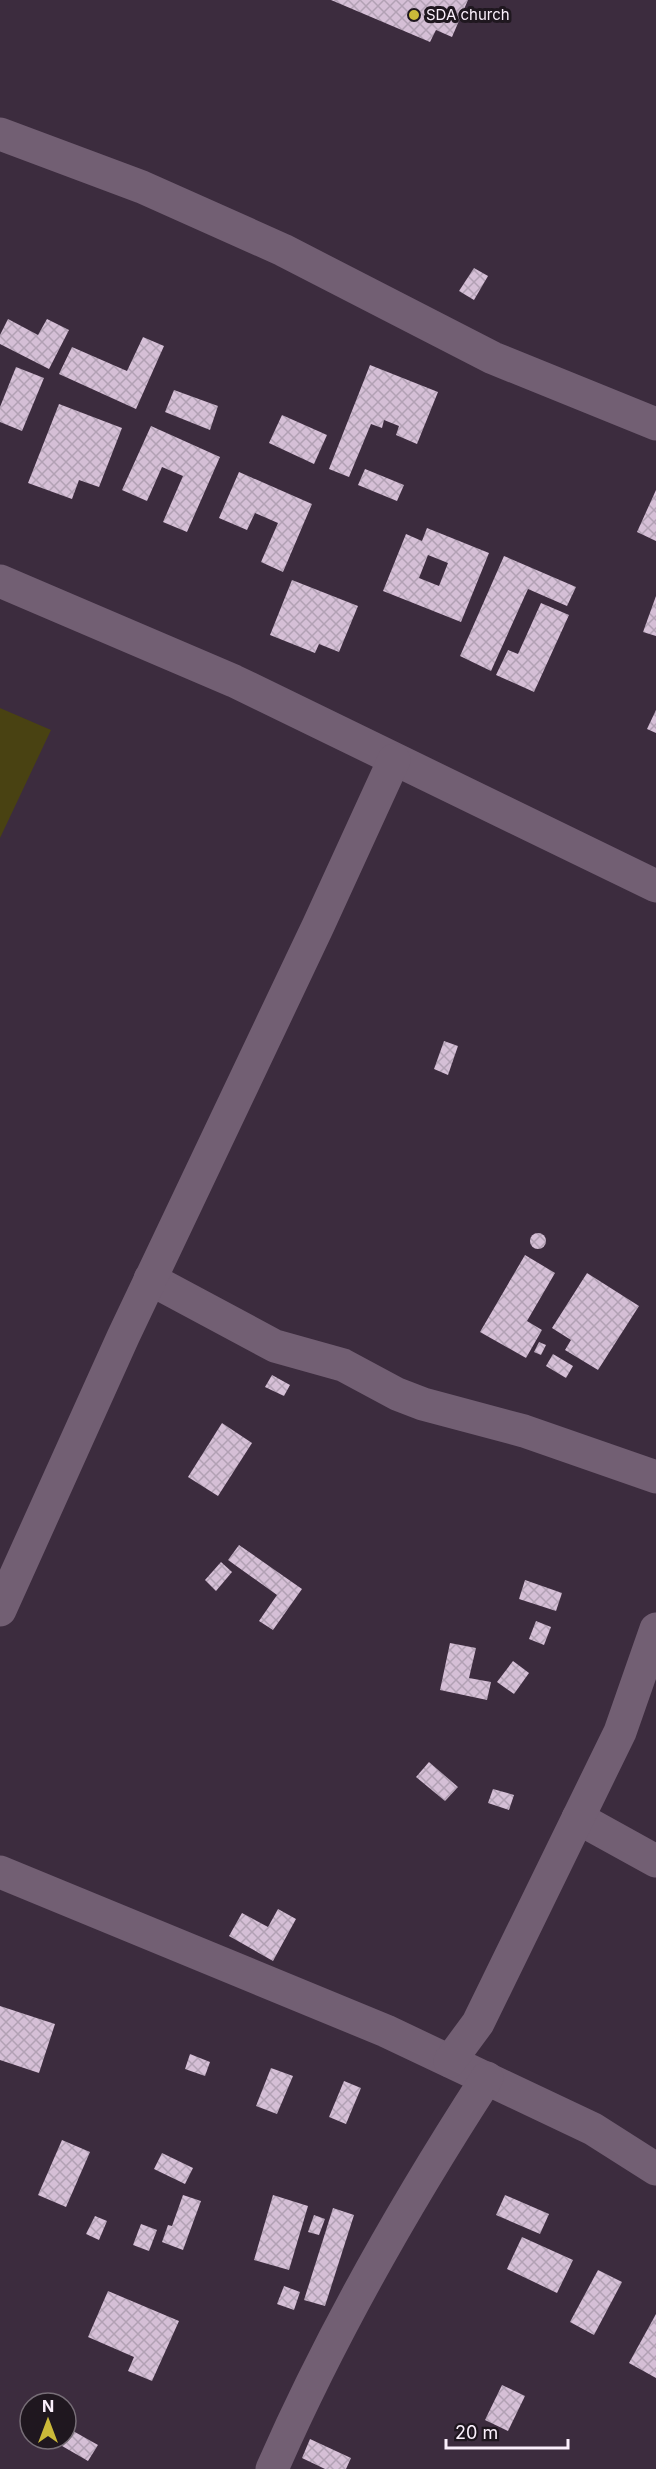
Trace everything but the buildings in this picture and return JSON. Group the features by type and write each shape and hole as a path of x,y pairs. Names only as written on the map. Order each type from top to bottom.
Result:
{"street":[{"path":"0,134 142,187 283,250 494,358 656,424"},
{"path":"0,581 234,681 656,886"},
{"path":"0,1610 150,1279 318,926 394,759"},
{"path":"150,1279 275,1346 343,1365 414,1401 524,1431 656,1477"},
{"path":"450,2061 478,2023 620,1732 656,1629"},
{"path":"578,1818 656,1860"},
{"path":"0,1872 386,2031 593,2129 656,2169"},
{"path":"272,2469 288,2432 376,2258 436,2157 487,2078"}],"shaded area":[{"path":"0,708 51,730 0,838"}],"place":[{"name":"SDA church","path":"414,15"}]}
